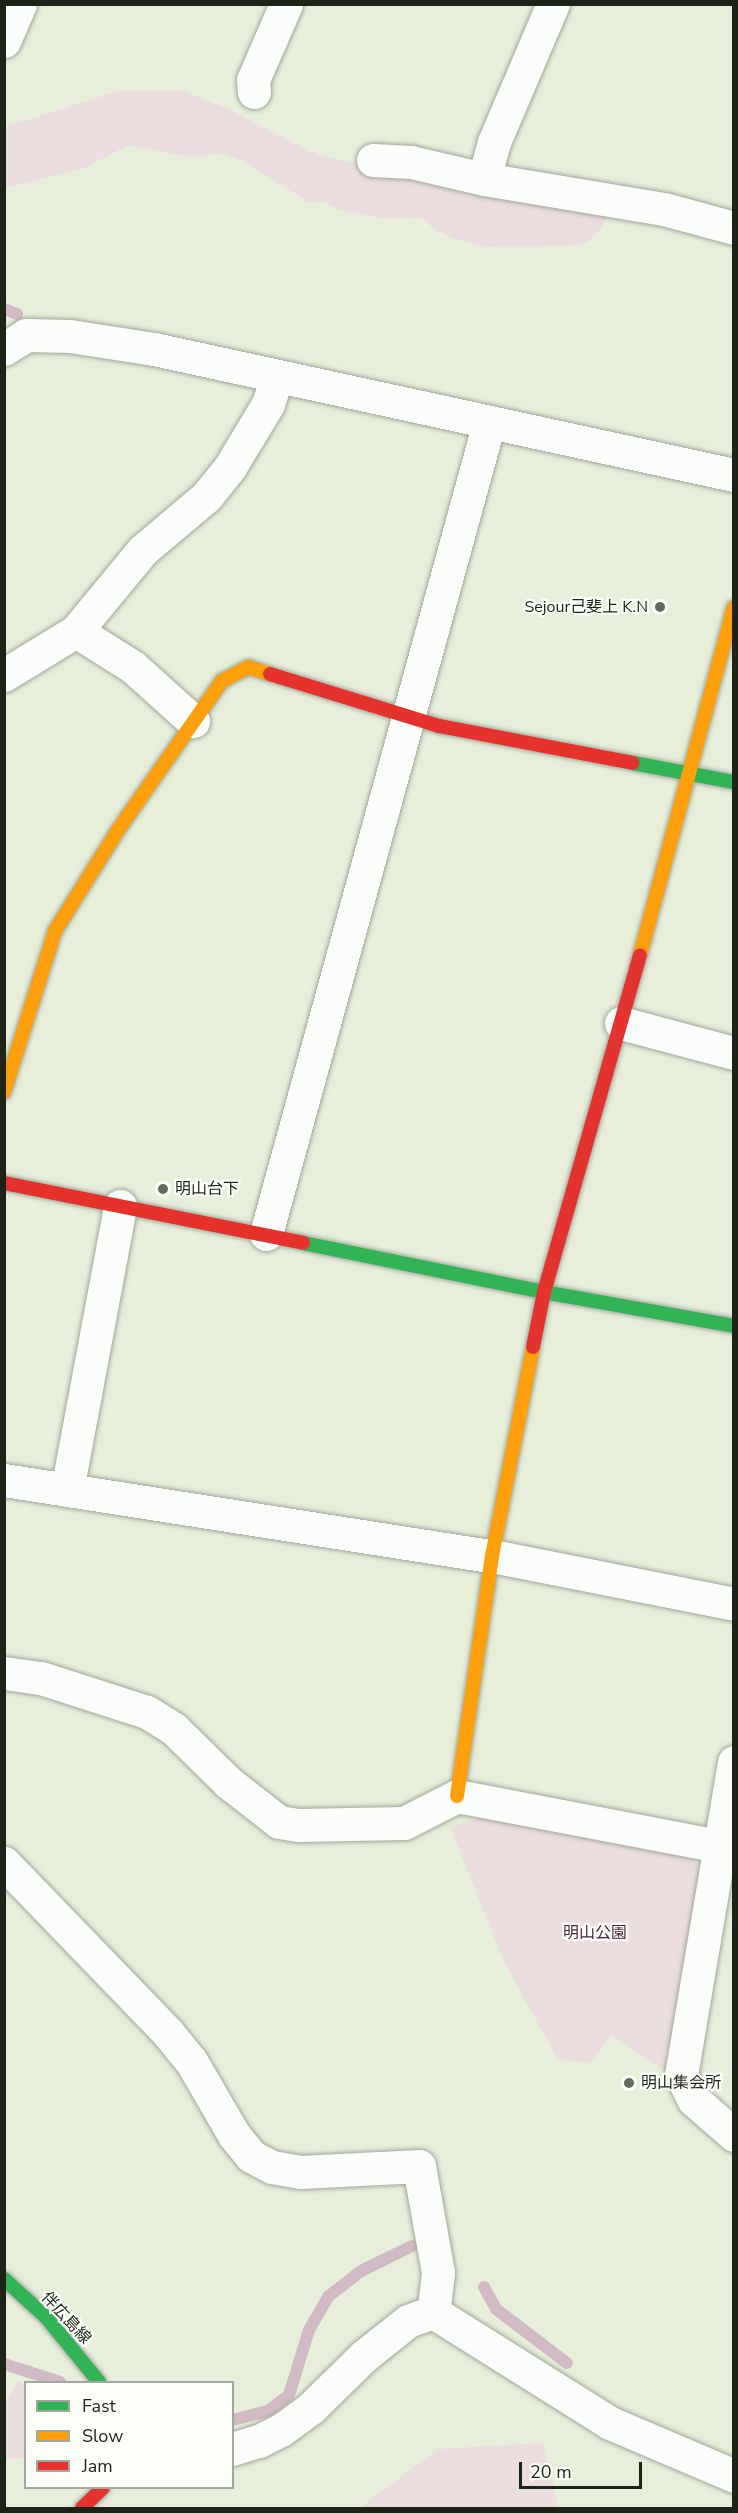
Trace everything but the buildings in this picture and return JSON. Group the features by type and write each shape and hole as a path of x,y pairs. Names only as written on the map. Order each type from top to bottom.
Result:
{"street":[{"path":"4,41 20,4"},
{"path":"254,92 253,80 286,4"},
{"path":"484,179 494,142 553,4"},
{"path":"373,159 411,162 484,179 664,209 734,228"},
{"path":"4,349 26,335 70,336 154,349 734,475"},
{"path":"4,675 76,631 143,550 206,497 230,467 267,404 277,376"},
{"path":"267,1234 489,423"},
{"path":"457,1796 492,1557 544,1292 621,1023 734,607"},
{"path":"76,631 133,667 193,721"},
{"path":"4,1092 55,932 118,830 222,681 248,667 439,726 734,782"},
{"path":"621,1023 734,1053"},
{"path":"4,1183 267,1234 544,1292 734,1326"},
{"path":"67,1490 120,1206"},
{"path":"4,1480 492,1557 734,1604"},
{"path":"4,1673 41,1678 147,1712 173,1728 229,1783 279,1822 298,1825 404,1823 457,1796 719,1846"},
{"path":"734,1762 681,2075 694,2100 734,2135"},
{"path":"4,1863 168,2033 191,2061 234,2135 251,2156 272,2167 302,2172 419,2166 438,2273 433,2312"},
{"name":"伴広島線","path":"4,2279 46,2317 98,2381"},
{"path":"234,2448 259,2441 281,2430 311,2408 364,2356 408,2321 433,2312"},
{"path":"433,2312 610,2423 734,2476"},
{"path":"82,2508 101,2489"}],"green space":[{"path":"118,91 183,91 224,107 320,156 416,175 458,192 606,217 600,231 589,241 575,245 488,247 457,240 436,230 421,218 383,219 339,209 324,202 308,202 243,161 223,153 190,157 129,145 84,168 5,188 5,127"},
{"name":"明山公園","path":"483,1817 691,1852 702,1874 665,2070 611,2035 591,2062 558,2060 502,1958 450,1827"},
{"path":"18,2381 24,2384 24,2458 5,2459 5,2403"},
{"path":"543,2443 559,2508 359,2508 438,2449"}],"waterway":[{"path":"4,309 17,314"},
{"path":"234,2420 268,2411 289,2395 309,2330 329,2296 361,2271 412,2246"},
{"path":"484,2287 496,2309 567,2363"},
{"path":"4,2364 57,2381"}],"traffic: fast":[{"path":"633,763 734,782"},
{"path":"303,1243 544,1292 734,1326"},
{"path":"4,2279 46,2317 98,2381"}],"traffic: slow":[{"path":"640,955 734,607"},
{"path":"4,1092 55,931 118,830 222,681 248,667 270,674"},
{"path":"457,1796 492,1556 533,1347"}],"traffic: jam":[{"path":"270,674 439,726 633,763"},
{"path":"533,1347 544,1292 640,955"},
{"path":"4,1183 303,1243"},
{"path":"82,2508 102,2489"}],"place":[{"name":"Sejour己斐上 K.N","path":"660,607"},
{"name":"明山台下","path":"163,1189"},
{"name":"明山集会所","path":"629,2083"}]}
